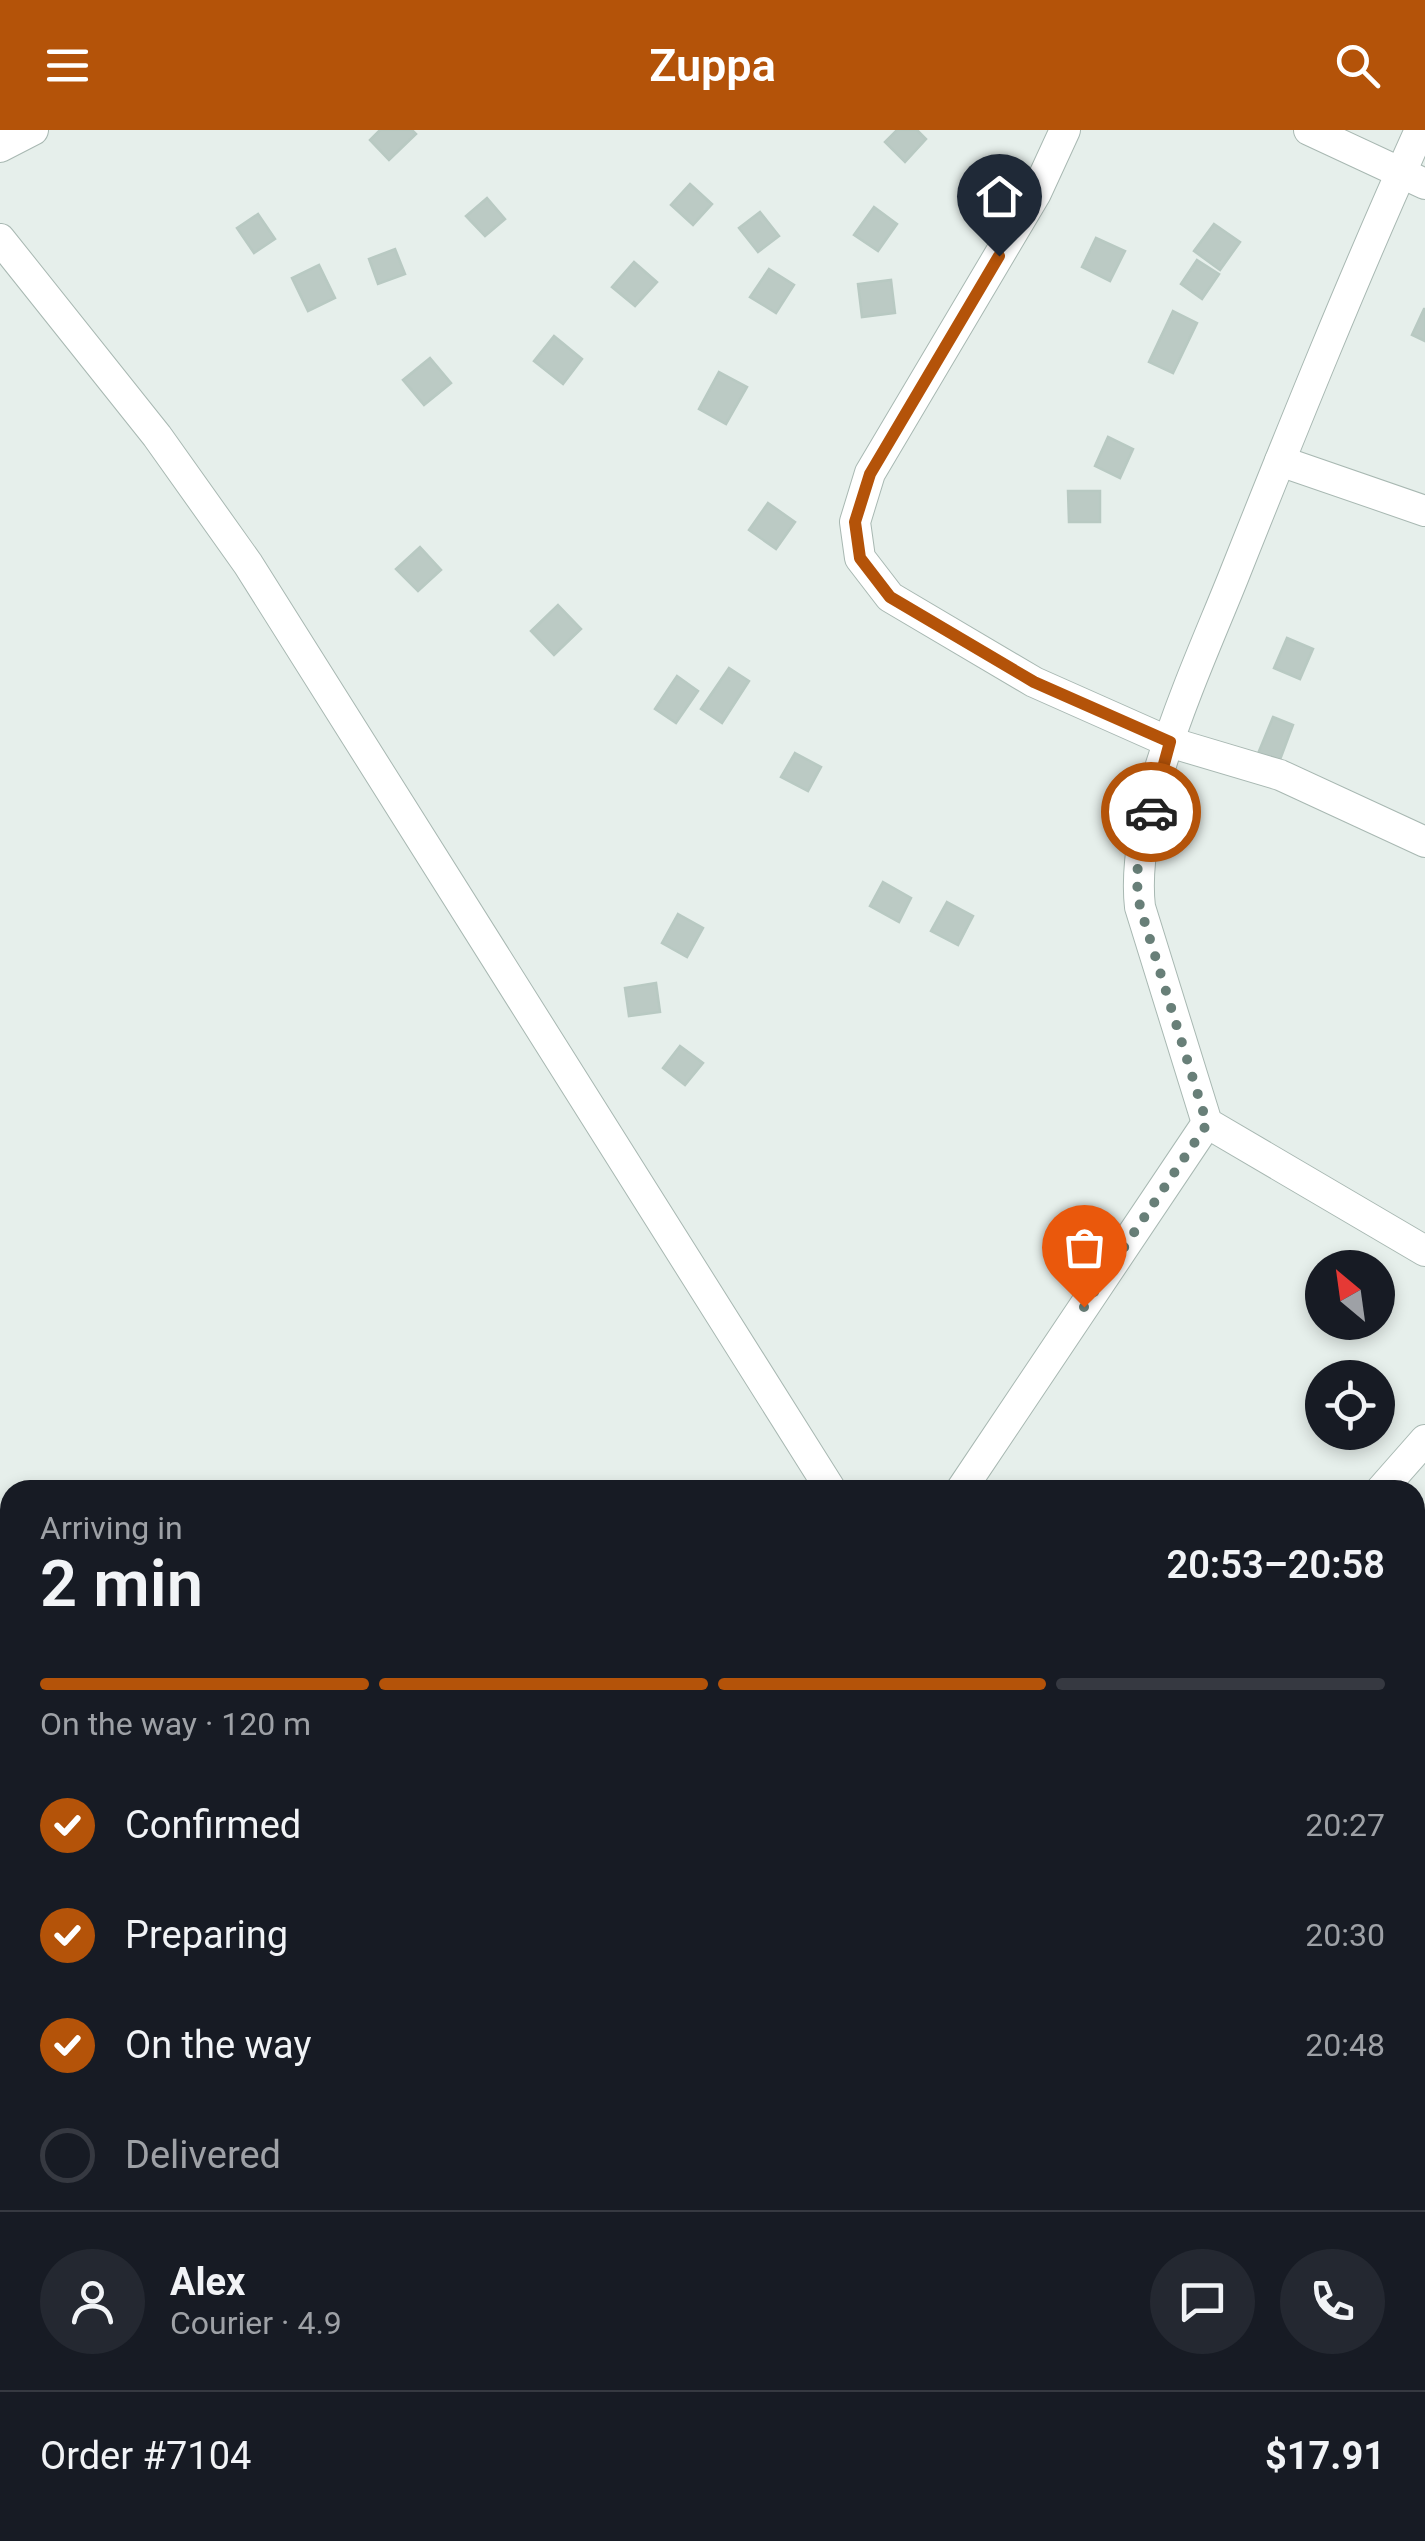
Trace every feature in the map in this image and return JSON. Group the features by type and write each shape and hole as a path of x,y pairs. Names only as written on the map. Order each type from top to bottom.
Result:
{"street":[{"path":"0,147 33,130"},
{"path":"1064,130 1036,193 870,474 855,522 860,558 890,597 1034,682 1170,742 1280,775 1425,842"},
{"path":"1309,130 1413,179"},
{"path":"1420,130 1413,179 1280,461 1204,644 1170,742 1136,876 1140,907 1207,1124 1425,1250"},
{"path":"0,240 157,436 248,564 825,1480"},
{"path":"1280,461 1425,511"},
{"path":"967,1480 1207,1124"},
{"path":"1390,1480 1425,1440"}],"building":[{"path":"380,130 412,130 416,134 389,160 370,140"},
{"path":"897,130 917,130 926,139 905,162 885,142"},
{"path":"690,184 712,204 693,225 671,205"},
{"path":"487,198 505,219 485,236 466,216"},
{"path":"874,207 897,224 878,251 854,235"},
{"path":"760,212 779,236 758,252 739,228"},
{"path":"258,214 275,239 254,253 237,228"},
{"path":"1214,224 1240,242 1220,270 1194,251"},
{"path":"1096,238 1125,251 1110,281 1082,267"},
{"path":"395,249 405,274 378,284 369,259"},
{"path":"1197,260 1219,274 1202,299 1181,284"},
{"path":"634,262 657,282 635,306 612,287"},
{"path":"319,265 335,298 308,311 292,278"},
{"path":"769,269 794,285 776,313 750,297"},
{"path":"891,280 895,313 862,317 858,284"},
{"path":"1425,309 1425,341 1412,335"},
{"path":"1173,311 1197,323 1173,373 1149,362"},
{"path":"554,336 582,359 563,384 534,361"},
{"path":"430,358 451,383 424,405 403,380"},
{"path":"719,372 747,387 726,424 699,409"},
{"path":"1108,437 1133,449 1120,478 1095,466"},
{"path":"1068,491 1100,491 1100,522 1069,522"},
{"path":"768,503 795,522 776,549 749,530"},
{"path":"420,547 441,570 418,591 396,569"},
{"path":"558,605 581,629 554,655 531,631"},
{"path":"1287,638 1313,649 1300,679 1274,668"},
{"path":"729,668 749,681 722,723 701,709"},
{"path":"677,676 698,691 676,723 655,709"},
{"path":"1273,717 1293,725 1278,765 1257,756"},
{"path":"795,753 821,767 808,791 781,777"},
{"path":"883,882 911,898 899,922 870,906"},
{"path":"947,902 973,916 958,945 931,931"},
{"path":"678,914 703,928 687,957 662,943"},
{"path":"656,983 660,1012 629,1016 625,988"},
{"path":"680,1046 703,1063 685,1085 663,1068"}],"way so far":[{"path":"1084,1307 1207,1124 1140,907 1136,876 1151,812"}],"route":[{"path":"999,256 870,474 855,522 860,558 890,597 1034,682 1170,742 1151,812"}]}
